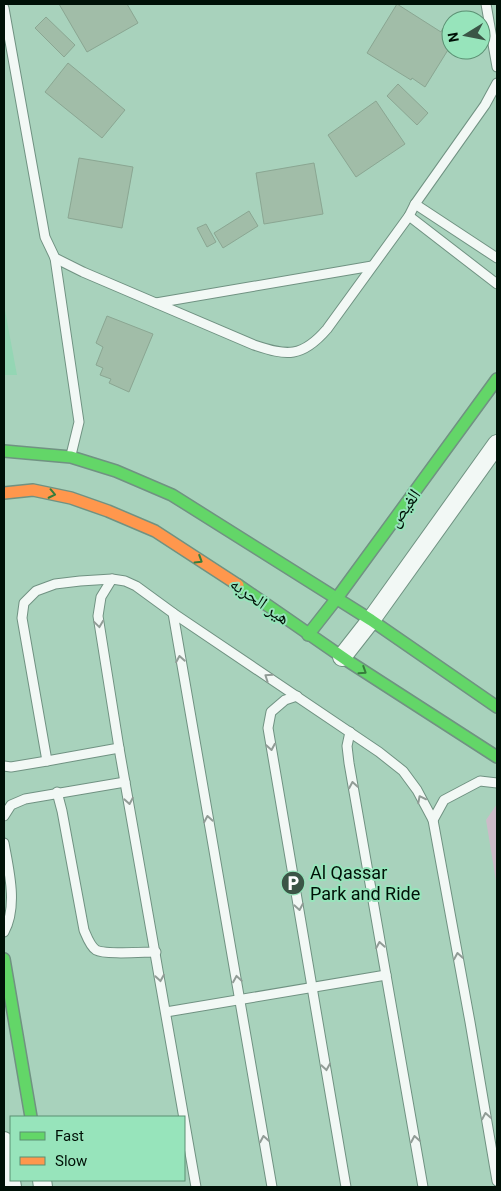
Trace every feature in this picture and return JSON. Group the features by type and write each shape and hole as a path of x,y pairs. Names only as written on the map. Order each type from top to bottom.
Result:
{"main road":[{"name":"الغيص","path":"308,634 337,598 497,380"},
{"path":"4,452 36,452 71,457 116,471 172,495 371,620 497,708"},
{"name":"هير الحربه","path":"4,493 33,490 71,498 155,531 216,570 342,657 497,757"},
{"path":"4,959 31,1116"}],"street":[{"path":"342,657 371,620 497,444"},
{"path":"4,1142 10,1176"}],"lane":[{"path":"486,4 497,67"},
{"path":"4,8 45,237 55,258 79,422 71,457"},
{"path":"55,258 254,345 276,352 300,351 321,336 408,216 485,105 497,84"},
{"path":"415,204 497,258"},
{"path":"408,216 497,284"},
{"path":"156,303 372,266"},
{"path":"112,579 100,598 98,616 119,748 184,1116"},
{"path":"47,761 22,618 24,603 36,591 55,584 80,580 112,579 125,581 136,586 350,732 403,771 417,790 433,820 497,1182"},
{"path":"173,613 272,1187"},
{"path":"297,696 285,700 271,712 268,728 346,1187"},
{"path":"350,732 347,746 349,763 423,1187"},
{"path":"4,766 11,767 119,748"},
{"path":"433,820 444,800 480,781 497,783"},
{"path":"4,816 11,805 25,799 57,792 126,782"},
{"path":"57,792 68,840 84,930 89,942 96,950 105,953 156,952"},
{"path":"4,843 11,882 10,920 4,932"},
{"path":"166,1012 386,975"},
{"path":"185,1123 196,1187"}],"shaded area":[{"path":"4,305 17,375 4,375"},
{"path":"497,804 497,887 486,820"}],"building":[{"path":"59,4 127,4 138,23 87,52"},
{"path":"397,4 441,32 442,60 425,87 367,53"},
{"path":"46,17 75,45 64,57 35,28"},
{"path":"68,63 125,110 102,138 45,92"},
{"path":"398,84 428,113 417,125 387,96"},
{"path":"376,101 405,144 356,177 328,135"},
{"path":"79,158 133,167 122,228 68,218"},
{"path":"314,163 323,214 264,224 256,173"},
{"path":"249,211 258,226 223,248 214,233"},
{"path":"206,224 216,242 207,247 197,228"},
{"path":"107,316 153,334 129,392 109,383 111,379 100,375 103,368 96,365 103,347 96,343"}],"traffic: fast":[{"path":"308,635 497,379"},
{"path":"4,451 71,457 116,471 172,495 371,620 497,707"},
{"path":"238,585 348,661 497,757"},
{"path":"4,959 31,1116"}],"traffic: slow":[{"path":"4,493 33,490 71,498 108,511 155,531 238,585"}],"place":[{"name":"Al Qassar Park and Ride","path":"293,883"}]}
